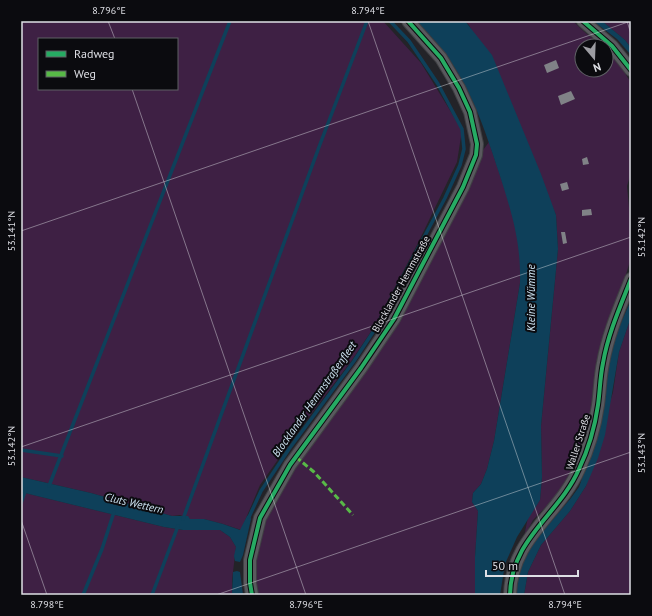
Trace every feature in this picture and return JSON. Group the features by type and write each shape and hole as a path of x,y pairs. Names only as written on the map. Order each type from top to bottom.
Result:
{"street":[{"name":"Blocklander Hemmstraße","path":"252,595 250,583 250,560 260,518 290,465 361,368 394,319 463,187 476,155 477,144 470,112 459,88 441,58 408,21"},
{"path":"583,21 612,46 631,70"},
{"name":"Waller Straße","path":"510,595 510,589 520,554 529,538 570,488 579,470 588,446 598,407 602,364 607,342 631,279"}],"shaded area":[{"path":"21,21 383,21 421,63 462,130 457,162 418,243 374,327 352,360 296,434 260,485 241,530 204,519 190,519 180,515 172,516 91,493 21,477"},
{"path":"465,21 573,21 592,38 574,38 574,78 614,78 614,56 631,83 631,173 627,186 631,228 631,258 623,284 606,328 597,360 594,404 574,467 564,488 533,520 524,537 528,517 540,500 542,477 541,426 558,249 556,215 469,25"},
{"path":"602,21 631,21 631,48 625,40"},
{"path":"489,142 513,216 519,246 520,283 494,441 487,469 481,484 473,493 472,502 478,511 475,557 475,595 255,595 255,568 258,543 264,518 361,368 472,165"},
{"path":"631,317 631,595 524,595 528,572 541,545 570,511 586,486 613,392 619,352"},
{"path":"21,492 164,527 183,530 220,530 230,537 236,547 232,580 232,595 21,595"}],"water":[{"name":"Kleine Wümme","path":"415,21 465,21 492,55 541,174 556,215 558,249 541,426 542,477 540,500 517,537 505,564 500,595 475,595 475,557 478,511 472,502 473,493 481,484 487,469 494,441 520,283 519,254 515,228 508,203 493,154 477,112 458,73 446,55 432,37"},
{"path":"593,21 602,21 625,40 631,48 631,55 617,39"},
{"path":"631,300 631,317 619,352 605,435 598,458 586,486 570,511 541,545 528,572 524,595 515,595 520,568 528,549 579,487 597,437 610,352"},
{"path":"21,477 91,493 172,516 188,516 190,519 204,519 240,530 247,516 250,514 251,519 243,555 240,562 235,561 234,556 236,547 230,537 220,530 183,530 164,527 21,492"},
{"path":"233,572 240,572 243,595 232,595"}],"building":[{"path":"556,60 559,68 547,73 544,65"},
{"path":"571,91 575,99 561,105 558,96"},
{"path":"587,157 589,164 583,165 582,159"},
{"path":"567,182 569,189 562,191 560,184"},
{"path":"591,209 592,215 582,216 582,210"},
{"path":"561,232 565,232 567,243 563,244"}],"waterway":[{"path":"49,486 230,21"},
{"name":"Blocklander Hemmstraßenfleet","path":"183,519 319,147 367,21"},
{"name":"Blocklander Hemmstraßenfleet","path":"249,517 261,491 289,449 354,361 375,329 445,198 460,165 464,149 462,129 438,84 409,41 390,21"},
{"path":"21,450 62,456"},
{"path":"21,503 26,489"},
{"path":"83,595 102,549 114,512"},
{"path":"152,595 178,526"}],"marked path":[{"path":"296,457 314,472 353,515"}],"cycle path":[{"path":"252,595 250,583 250,560 260,518 290,465 361,368 394,319 463,187 476,155 477,144 470,112 459,88 441,58 408,21"},
{"path":"583,21 612,46 631,70"},
{"path":"510,595 512,575 518,558 527,542 570,485 585,454 591,438 597,413 605,352 631,279"}],"water label":[{"name":"Cluts Wettern","path":"134,503"}]}
